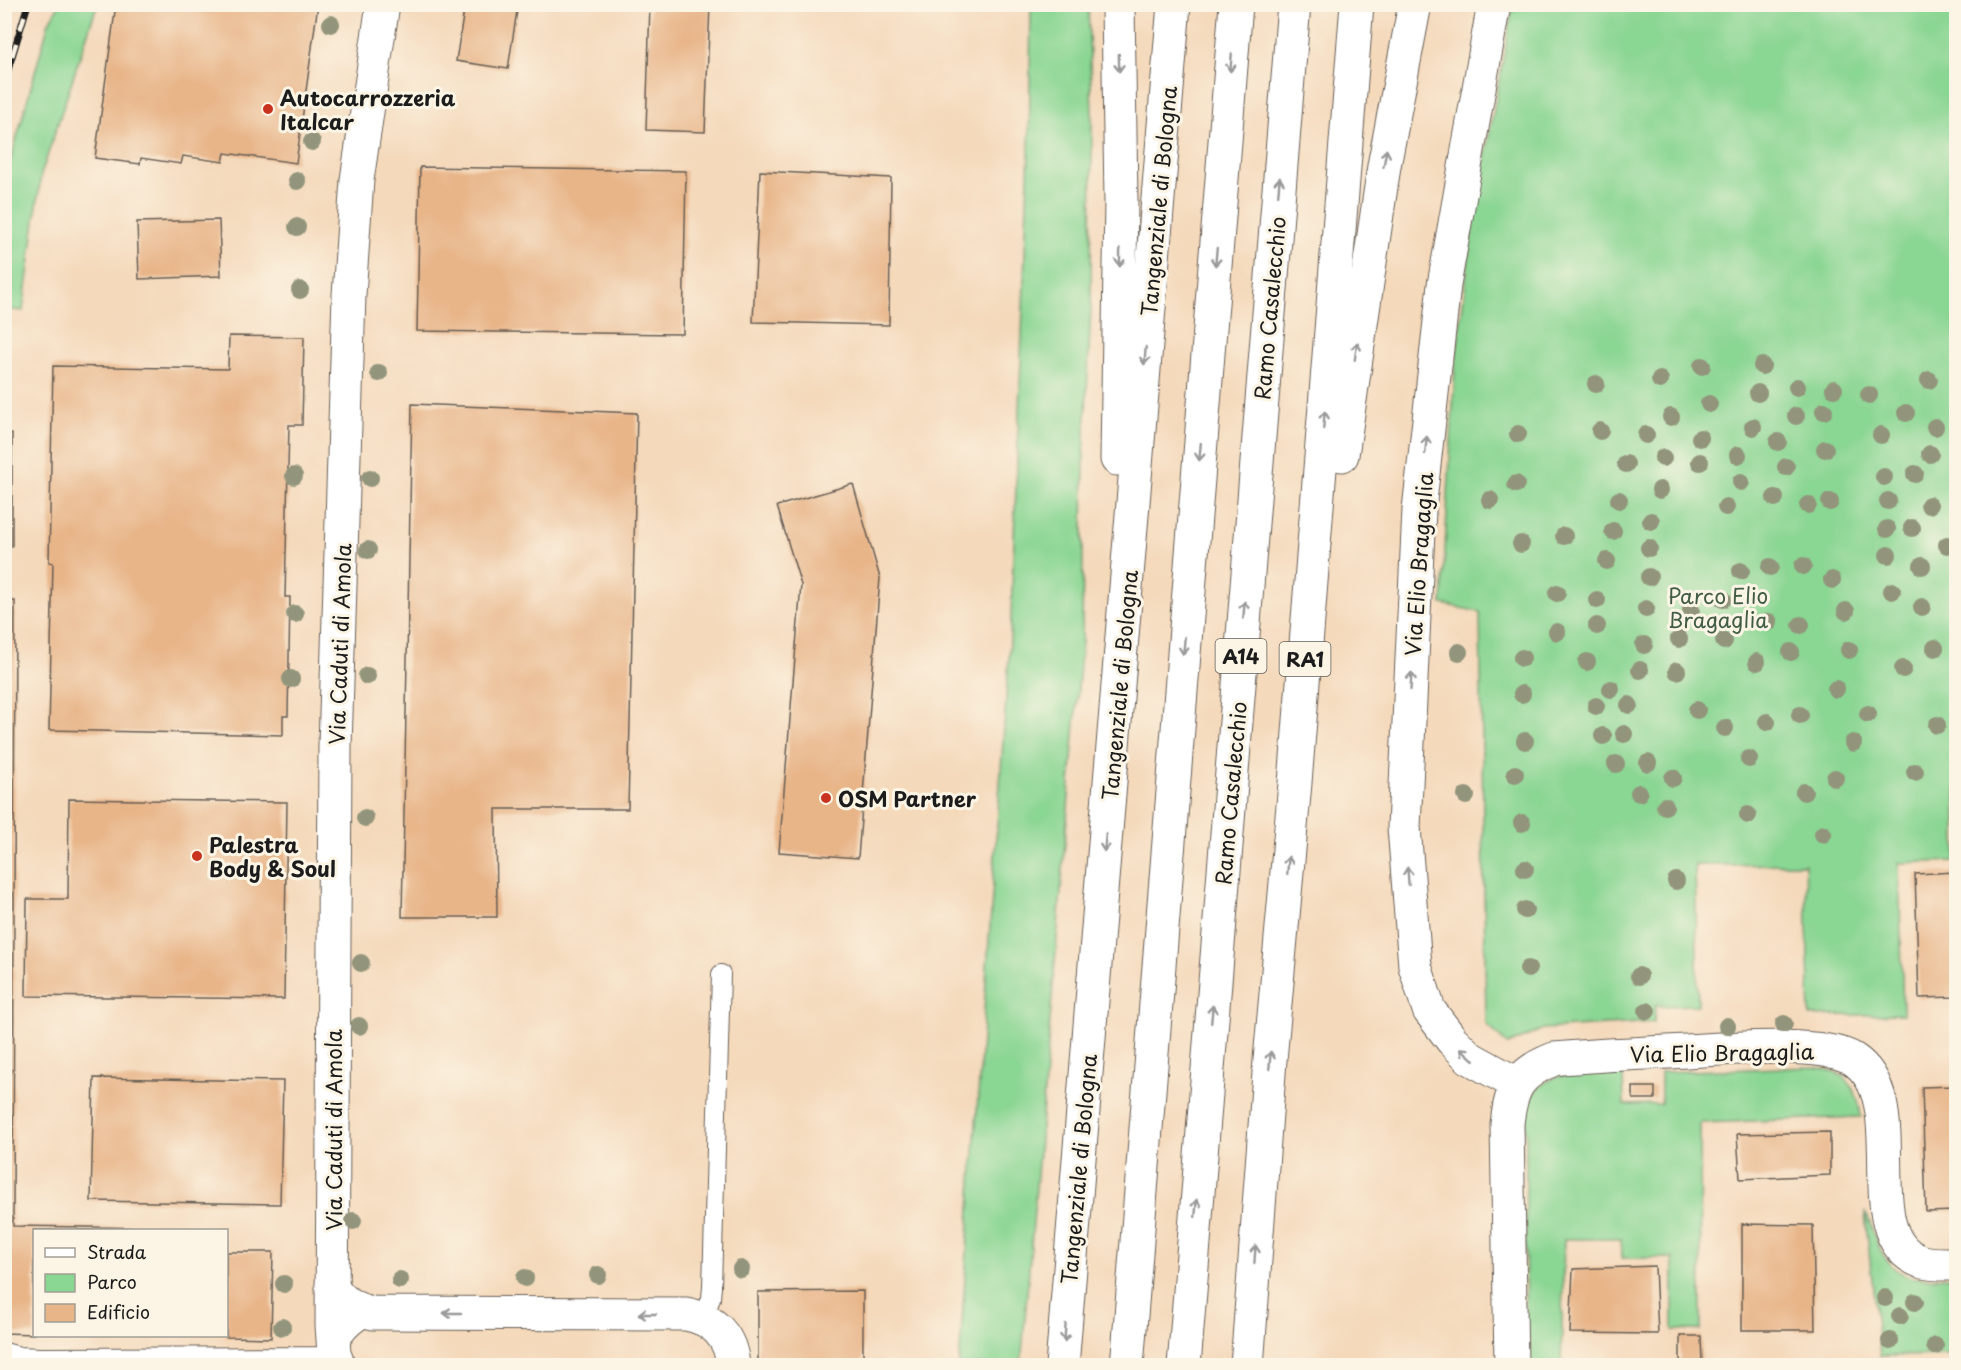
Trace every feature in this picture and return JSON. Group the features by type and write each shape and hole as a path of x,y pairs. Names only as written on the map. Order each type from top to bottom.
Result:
{"main road":[{"name":"Via Caduti di Amola","path":"336,1360 332,1336 335,746 349,295 357,180 383,4"},
{"path":"1110,788 1121,201 1118,4"},
{"name":"Tangenziale di Bologna","path":"1062,1365 1174,4"},
{"name":"A14","path":"1127,1365 1236,4"},
{"name":"Ramo Casalecchio","path":"1184,1365 1294,4"},
{"name":"RA1","path":"1247,1365 1357,4"},
{"path":"1295,783 1384,166 1415,4"},
{"name":"Via Elio Bragaglia","path":"1494,4 1444,285 1419,510 1404,827 1415,966 1429,1010 1470,1059 1517,1084 1531,1069 1542,1063 1569,1057 1754,1048 1821,1049 1853,1059 1866,1070 1880,1100 1884,1119 1886,1209 1896,1239 1906,1253 1920,1261 1956,1264"},
{"path":"1511,1365 1507,1124 1509,1106 1517,1084"},
{"path":"332,1286 343,1301 359,1310 373,1313 686,1314 704,1318 713,1324 723,1335 734,1365"}],"lane":[{"path":"704,1318 712,1287 720,974"},
{"path":"4,1352 39,1358 307,1357 336,1360 346,1332 355,1323 373,1313"}],"green space":[{"path":"59,5 97,5 41,175 23,311 5,309 5,180 49,22"},
{"path":"1031,5 1088,5 1092,113 1091,308 1084,456 1082,641 1021,1365 959,1365 1010,642 1029,152"},
{"name":"Parco Elio Bragaglia","path":"1513,5 1956,5 1956,861 1899,863 1903,1014 1810,1016 1805,864 1695,865 1698,1005 1655,1006 1654,1022 1543,1029 1508,1045 1486,1024 1480,612 1442,604 1455,367 1473,223"},
{"path":"1815,1067 1835,1072 1848,1082 1857,1096 1861,1117 1700,1123 1701,1330 1673,1330 1673,1258 1622,1258 1621,1239 1564,1239 1561,1365 1525,1366 1526,1116 1534,1094 1543,1084 1567,1074 1623,1072 1624,1105 1661,1104 1661,1072"},
{"path":"1865,1213 1884,1256 1898,1271 1919,1278 1956,1276 1956,1355 1880,1356"}],"building":[{"path":"116,4 318,4 296,163 225,153 223,162 183,156 181,164 141,158 140,164 95,158"},
{"path":"465,4 518,4 508,69 456,61"},
{"path":"650,4 710,4 705,132 646,130"},
{"path":"420,167 686,171 683,334 417,331"},
{"path":"760,171 891,178 889,325 753,322"},
{"path":"219,220 221,276 139,279 137,222"},
{"path":"229,336 304,337 302,425 289,425 285,597 290,597 288,716 283,716 283,735 49,730 53,563 49,562 53,366 228,369"},
{"path":"412,404 637,413 628,809 496,809 497,917 402,917"},
{"path":"4,432 12,434 12,547 4,545"},
{"path":"853,484 880,578 858,858 779,852 801,585 777,506"},
{"path":"4,601 15,601 13,1226 157,1229 33,1229 33,1334 4,1333"},
{"path":"69,799 287,802 284,999 26,996 27,899 68,899"},
{"path":"1956,872 1956,997 1919,998 1915,874"},
{"path":"94,1078 283,1081 280,1204 91,1201"},
{"path":"1956,1086 1956,1211 1926,1212 1922,1087"},
{"path":"1633,1087 1655,1087 1655,1099 1633,1099"},
{"path":"1830,1132 1830,1175 1740,1179 1737,1134"},
{"path":"1742,1224 1813,1225 1815,1330 1742,1330"},
{"path":"228,1252 273,1252 271,1338 226,1337 228,1337"},
{"path":"1655,1266 1658,1334 1570,1333 1573,1269"},
{"path":"863,1291 863,1365 758,1365 758,1292"},
{"path":"1680,1336 1701,1336 1702,1364 1680,1364"}],"railway":[{"path":"4,83 28,4"}],"place":[{"name":"Autocarrozzeria Italcar","path":"268,109"},
{"name":"OSM Partner","path":"826,798"},
{"name":"Palestra Body & Soul","path":"197,856"}]}
